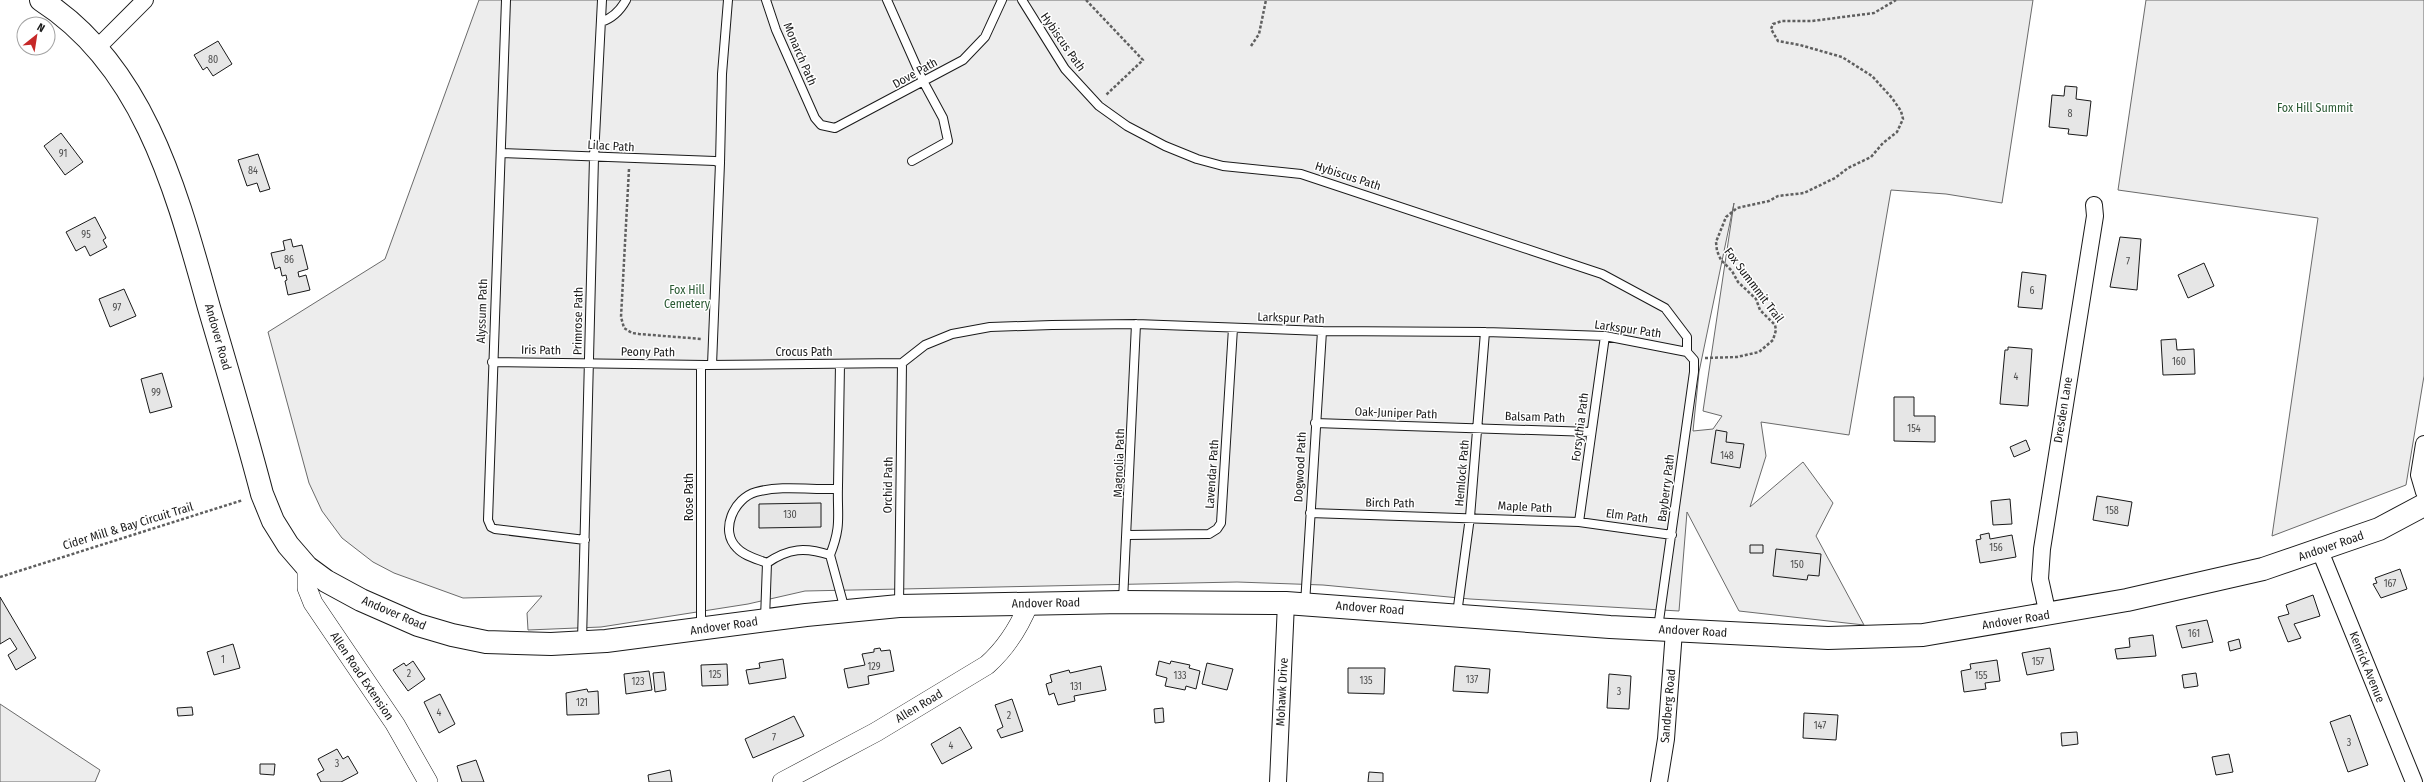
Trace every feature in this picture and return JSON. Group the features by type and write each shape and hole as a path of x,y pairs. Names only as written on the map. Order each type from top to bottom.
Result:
{"main road":[{"name":"Andover Road","path":"41,0 70,22 97,48 138,108 152,135 179,202 262,494 280,534 307,567 335,586 385,612 452,635 486,642 582,643 701,630 765,620 899,606 1123,602 1295,604 1666,630 1828,638 1881,638 1923,635 2048,615 2127,600 2256,571 2320,551 2379,529 2424,505"}],"street":[{"path":"97,48 145,0"},
{"name":"Dresden Lane","path":"2048,615 2040,579 2042,549 2095,216 2094,205"},
{"path":"2424,444 2419,475 2424,492"},
{"name":"Kenrick Avenue","path":"2320,551 2414,782"},
{"name":"Allen Road Extension","path":"307,567 308,588 313,604 395,724 428,782"},
{"name":"Allen Road","path":"782,782 876,732 986,665 1002,652 1020,626 1029,603"},
{"name":"Mohawk Drive","path":"1278,782 1295,604"},
{"name":"Sandberg Road","path":"1659,782 1666,739 1666,630"}],"lane":[{"name":"Alyssum Path","path":"506,0 492,362 489,524 495,529 584,540"},
{"name":"Primrose Path","path":"582,643 594,157 602,0"},
{"path":"601,22 611,19 620,10 626,0"},
{"path":"706,365 713,339 722,74 728,0"},
{"name":"Monarch Path","path":"766,0 776,30 814,118"},
{"path":"887,0 923,81 942,118 948,141 912,161"},
{"name":"Dove Path","path":"814,118 821,125 835,128 963,60 975,49 991,28 1002,0"},
{"name":"Hybiscus Path","path":"1022,0 1065,69 1097,104 1127,126 1165,146 1197,159 1223,166 1301,174 1602,274 1665,308 1687,337 1687,352"},
{"name":"Lilac Path","path":"501,153 715,161 720,163"},
{"name":"Larkspur Path","path":"902,363 925,345 952,334 990,327 1136,324 1322,331 1485,332 1605,336 1687,352"},
{"name":"Magnolia Path","path":"1123,602 1128,535 1136,324"},
{"name":"Lavendar Path","path":"1128,535 1210,534 1217,529 1221,523 1233,328"},
{"name":"Dogwood Path","path":"1295,604 1310,513 1322,331"},
{"name":"Hemlock Path","path":"1457,615 1470,517 1485,332"},
{"name":"Forsythia Path","path":"1579,522 1605,336"},
{"path":"1687,352 1694,360"},
{"name":"Bayberry Path","path":"1666,630 1672,535 1694,360"},
{"name":"Iris Path","path":"492,362 589,363"},
{"name":"Peony Path","path":"589,363 706,365"},
{"name":"Crocus Path","path":"706,365 902,363"},
{"name":"Orchid Path","path":"899,606 902,363"},
{"path":"840,364 838,489 840,521 837,538 830,555 846,611"},
{"name":"Rose Path","path":"701,630 706,365"},
{"name":"Oak-Juniper Path","path":"1315,423 1478,427"},
{"name":"Balsam Path","path":"1478,427 1592,432"},
{"path":"767,563 743,553 736,548 730,537 728,527 734,511 743,498 755,492 772,490 838,489"},
{"name":"Birch Path","path":"1310,513 1470,517"},
{"name":"Maple Path","path":"1470,517 1579,522"},
{"name":"Elm Path","path":"1579,522 1672,535"},
{"path":"767,563 780,554 800,548 830,555"},
{"path":"765,620 767,563"}],"path":[{"path":"1086,0 1143,60 1097,104"},
{"path":"1251,46 1259,34 1266,0"},
{"name":"Fox Summmit Trail","path":"1694,360 1705,357 1737,357 1759,352 1773,340 1776,330 1775,325 1760,310 1756,299 1738,282 1732,271 1721,260 1717,251 1719,235 1726,217 1732,210 1778,196 1804,193 1835,178 1848,168 1871,157 1883,143 1897,132 1903,119 1901,111 1892,98 1872,76 1842,58 1800,44 1778,41 1771,29 1773,24 1782,21 1812,21 1874,13 1896,0"},
{"path":"630,159 621,317 624,328 632,333 639,334 713,339"},
{"name":"Cider Mill & Bay Circuit Trail","path":"0,577 262,494"}],"shaded area":[{"name":"Fox Hill Cemetery","path":"479,0 2033,0 2002,203 1946,194 1891,190 1849,435 1761,422 1766,456 1750,507 1803,462 1833,503 1816,536 1864,625 1739,611 1687,512 1679,611 1470,599 1323,585 1237,582 805,591 748,604 601,627 528,630 527,613 542,596 463,598 394,573 373,562 342,538 322,511 309,483 268,332 385,259","holes":["1734,203 1703,411 1722,416 1713,429 1693,431 1699,372"]},
{"name":"Fox Hill Summit","path":"2146,0 2424,0 2424,376 2406,485 2272,536 2318,218 2118,190"},
{"path":"0,704 100,770 95,782 0,782"}],"building":[{"path":"218,41 232,64 213,76 207,67 203,70 194,55"},
{"path":"2065,86 2077,87 2076,99 2091,101 2087,136 2068,134 2069,129 2049,127 2052,95 2064,96"},
{"path":"61,133 83,162 65,175 44,146"},
{"path":"258,154 270,189 260,192 257,183 247,186 238,160"},
{"path":"95,217 106,238 103,240 107,247 90,256 85,246 76,251 66,232"},
{"path":"2120,237 2141,239 2137,290 2110,287"},
{"path":"291,239 293,247 302,245 308,269 298,272 299,277 306,275 310,290 288,295 285,281 287,280 286,275 282,276 280,267 275,269 271,253 285,250 283,241"},
{"path":"2204,263 2214,286 2188,298 2178,275"},
{"path":"2022,272 2046,275 2042,309 2018,307"},
{"path":"124,289 136,316 110,327 99,299"},
{"path":"2176,339 2177,350 2194,349 2195,374 2163,375 2161,340"},
{"path":"2008,347 2032,349 2028,406 2000,404 2005,350 2008,350"},
{"path":"162,373 172,407 150,413 141,379"},
{"path":"1894,397 1914,397 1914,416 1935,416 1935,442 1894,441"},
{"path":"1716,430 1727,432 1726,442 1744,444 1740,468 1711,463"},
{"path":"2026,440 2030,450 2014,457 2010,447"},
{"path":"2097,496 2132,502 2128,526 2093,520"},
{"path":"2010,499 2012,524 1993,525 1991,501"},
{"path":"821,503 821,527 759,528 759,504"},
{"path":"1989,533 1990,539 2012,535 2016,557 1980,563 1976,540 1981,539 1980,535"},
{"path":"1750,545 1763,545 1763,553 1750,553"},
{"path":"1776,549 1821,554 1819,576 1808,575 1807,580 1773,576"},
{"path":"2400,569 2407,589 2381,598 2373,584 2377,583 2375,578"},
{"path":"2313,595 2320,616 2294,624 2301,638 2288,642 2278,617 2289,614 2286,605"},
{"path":"0,597 36,658 16,670 8,655 17,649 10,638 0,644"},
{"path":"2207,620 2213,642 2182,648 2176,626"},
{"path":"2153,635 2156,656 2117,659 2115,649 2130,647 2129,638"},
{"path":"2239,639 2241,648 2230,651 2228,642"},
{"path":"233,644 240,668 214,675 207,652"},
{"path":"880,648 881,651 890,650 894,671 868,676 869,684 848,688 844,669 865,665 862,654 874,652 874,649"},
{"path":"2050,648 2054,670 2027,675 2022,653"},
{"path":"783,659 786,678 749,684 746,670 760,668 759,663"},
{"path":"1997,660 2000,681 1985,683 1986,689 1964,692 1961,671 1971,669 1970,664"},
{"path":"413,661 425,679 408,691 393,670 404,663 406,666"},
{"path":"1159,661 1170,664 1171,661 1190,665 1189,668 1200,671 1196,689 1186,686 1185,690 1165,686 1167,678 1156,675"},
{"path":"1207,663 1233,669 1227,690 1202,684"},
{"path":"727,664 728,685 702,686 701,665"},
{"path":"1101,666 1106,690 1074,696 1075,701 1058,705 1054,693 1049,695 1046,684 1052,682 1050,675 1069,670 1070,673"},
{"path":"1455,666 1490,669 1488,693 1453,691"},
{"path":"1348,668 1385,668 1384,694 1348,693"},
{"path":"649,671 652,690 626,694 624,674"},
{"path":"664,672 666,690 655,692 653,673"},
{"path":"2196,673 2198,686 2184,688 2182,675"},
{"path":"1609,674 1631,676 1629,709 1607,708"},
{"path":"587,689 588,692 598,691 599,714 567,715 566,693"},
{"path":"440,694 455,724 439,733 424,702"},
{"path":"1012,699 1023,731 1001,738 997,730 1003,727 995,705"},
{"path":"192,707 193,715 178,716 177,708"},
{"path":"1163,708 1164,722 1155,723 1154,709"},
{"path":"1804,713 1838,715 1836,740 1803,738"},
{"path":"2350,715 2368,765 2348,772 2330,722"},
{"path":"794,716 804,736 753,758 745,739"},
{"path":"960,727 972,748 942,764 931,744"},
{"path":"2077,732 2078,744 2062,746 2061,733"},
{"path":"337,749 343,759 348,756 358,773 341,782 321,782 317,774 324,770 318,759"},
{"path":"2229,754 2233,772 2216,775 2212,757"},
{"path":"476,760 484,782 462,782 457,766"},
{"path":"260,764 275,764 274,775 260,774"},
{"path":"670,770 672,782 649,782 648,775"},
{"path":"1369,772 1383,773 1383,782 1368,782"}]}
